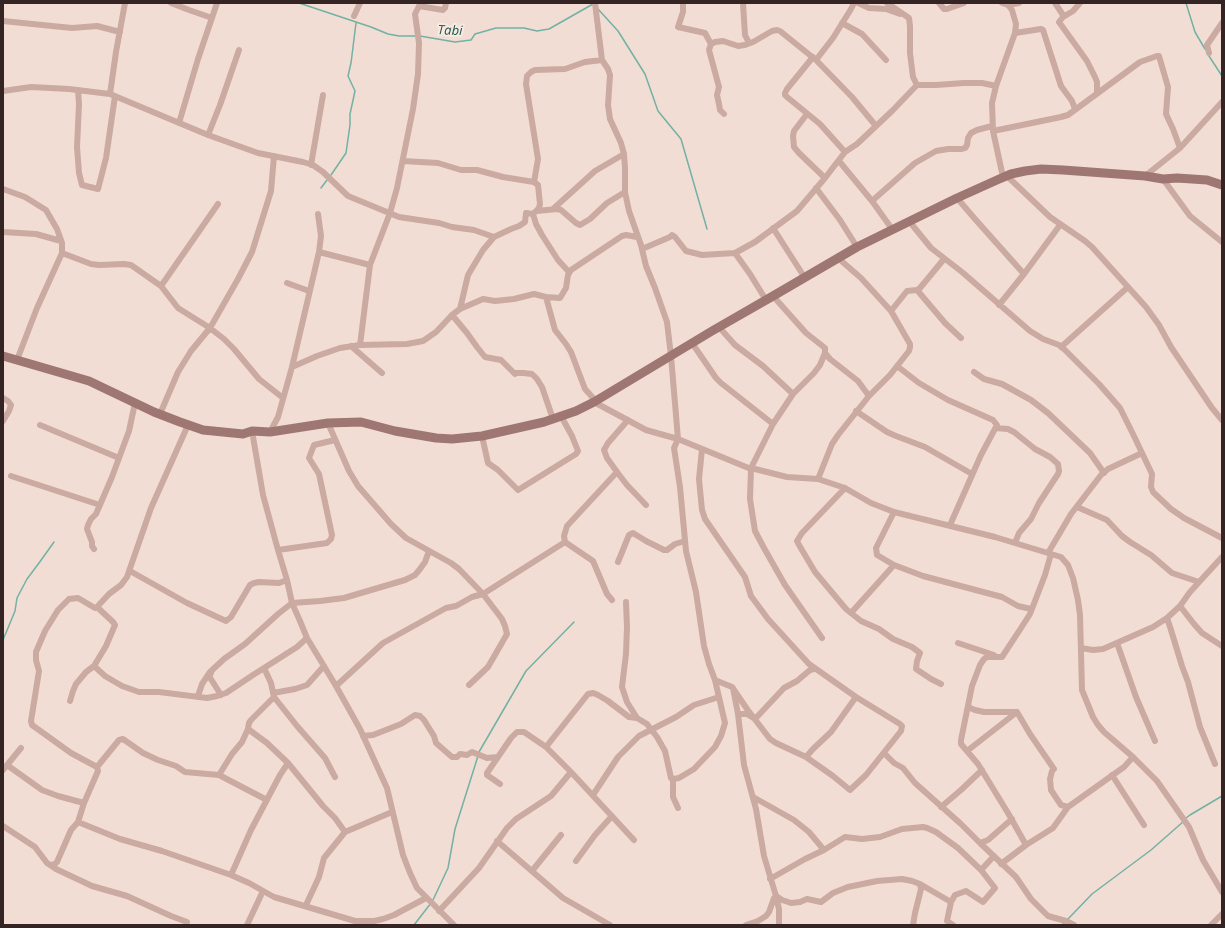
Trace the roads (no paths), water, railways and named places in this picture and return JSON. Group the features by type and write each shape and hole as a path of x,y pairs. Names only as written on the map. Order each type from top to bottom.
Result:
{"street":[{"path":"78,90 79,104 77,147 79,173 82,185 98,189 106,158 116,52 125,3"},
{"path":"171,3 212,18"},
{"path":"179,123 198,59 217,3"},
{"path":"354,16 360,3"},
{"path":"360,345 370,265 390,213 397,188 413,109 418,74 419,43 415,14 419,4 443,10 446,8 446,3"},
{"path":"595,3 602,60 610,75 608,105 610,119 622,143 624,154 625,192 628,211 642,249 646,266 667,322 678,439 674,448 680,487 686,551 696,592 704,646 709,664 716,680 725,723 721,736 715,747 694,769 679,778 673,779"},
{"path":"683,3 683,12 678,26 705,34 711,44 709,50 718,87 717,95 720,110 724,114"},
{"path":"743,3 745,34 749,43"},
{"path":"845,152 824,128 787,97 785,93 802,70 815,59 834,38 842,23 852,10 854,3"},
{"path":"858,3 869,8 886,5 907,16 910,21 910,53 913,76 918,85"},
{"path":"939,3 944,9 947,10 964,3"},
{"path":"1005,4 1019,3"},
{"path":"1055,3 1063,17"},
{"path":"1080,3 1074,11 1063,17 1059,22 1087,61 1097,82 1097,93"},
{"path":"1005,4 1012,10 1014,15 1016,33 996,86 992,103 992,129 1005,177 1050,217 1092,247 1146,307 1159,325 1171,347 1200,391 1222,420"},
{"path":"3,21 72,28 97,26 120,32"},
{"path":"842,23 862,34 886,60"},
{"path":"1209,53 1207,45 1222,23"},
{"path":"1016,33 1040,28 1043,30 1061,86 1072,101 1075,109"},
{"path":"711,44 714,42 724,42 738,46 749,43 772,31 777,30 784,33 815,59 852,97 876,126"},
{"path":"208,135 239,50"},
{"path":"872,201 915,163 936,151 965,148 971,133 977,130 1061,118 1068,115 1140,62 1157,56 1159,56 1168,87 1166,114 1180,148"},
{"path":"534,182 538,159 526,84 527,76 535,70 565,69 585,62 602,60"},
{"path":"642,249 672,235 686,251 696,254 735,253 755,242 797,211 845,152 857,144 918,85 982,83 996,86"},
{"path":"3,91 31,87 100,92 112,95 208,135 258,153 311,165 323,172 348,196 399,217 474,230 494,237"},
{"path":"311,165 323,95"},
{"path":"1145,176 1180,148 1222,102"},
{"path":"807,114 794,131 794,147 825,178"},
{"path":"553,209 594,171 624,154"},
{"path":"160,414 178,372 191,351 210,328 252,252 270,191 274,156"},
{"path":"839,160 892,229"},
{"path":"403,161 438,164 460,170 477,170 503,177 534,182 538,185 540,204 535,212 536,224 558,260 569,272"},
{"path":"3,356 89,381 160,414 203,430 243,434 252,431 270,432 328,423 361,422 394,431 436,438 452,439 482,436 544,422 594,402 857,247 908,221 1005,177 1025,171 1041,170 1145,176 1163,179 1177,178 1207,180 1222,185"},
{"path":"1163,179 1190,216 1222,242"},
{"path":"816,188 840,220 857,247"},
{"path":"3,189 25,197 46,210 58,229 62,253 37,308 17,360"},
{"path":"460,309 468,275 483,250 494,237 525,222 526,213 553,209 561,210 580,225 590,219 607,203 625,192"},
{"path":"957,198 1024,274"},
{"path":"161,286 218,204"},
{"path":"270,432 278,417 292,368 319,252 321,236 318,214"},
{"path":"908,221 931,248 962,272 1030,331 1061,347 1099,384 1120,408 1152,474 1151,487 1153,492 1171,509 1184,518 1222,538"},
{"path":"999,305 1060,225"},
{"path":"773,228 805,278"},
{"path":"3,232 36,234 61,241"},
{"path":"292,368 317,356 340,348 360,345 407,344 423,340 436,332 452,315 460,309 483,299 494,301 514,299 534,294 560,298 566,288 569,272 622,236 626,234 637,237"},
{"path":"319,252 370,265"},
{"path":"62,253 91,264 130,265 161,286 178,308 210,328 234,349 259,379 283,398"},
{"path":"735,253 770,298 806,333 825,348 825,353 820,365 793,394 773,424 751,469 750,499 755,531 785,585 822,638"},
{"path":"818,479 832,444 838,435 856,411 897,366 910,348 910,344 891,311 861,278 838,258"},
{"path":"891,311 907,291 917,290 924,284 944,259"},
{"path":"287,283 310,291"},
{"path":"1061,347 1128,287"},
{"path":"917,290 940,318 961,338"},
{"path":"546,297 555,330 571,352 585,389 594,398 594,402 646,430 678,439 751,469 787,477 818,479 845,488 871,503 894,512 950,525 1061,557 1068,565 1073,578 1080,615 1082,690 1093,717 1101,729 1133,757 1157,781 1189,827 1203,860 1222,892"},
{"path":"452,315 477,348 485,356 501,360 515,374 523,372 535,376 542,386 557,417 572,436 578,451 576,454 518,490 498,470 488,463 482,436"},
{"path":"719,327 735,346 763,366 793,394"},
{"path":"692,343 716,378 773,424"},
{"path":"351,346 382,373"},
{"path":"825,353 830,359 858,382 869,396"},
{"path":"897,366 948,400 993,420 997,425 972,474 950,525"},
{"path":"974,372 984,379 1008,387 1031,400 1048,413 1090,453 1104,473"},
{"path":"3,398 11,405 3,421"},
{"path":"94,549 87,529 91,519 96,514 112,477 128,431 135,403"},
{"path":"856,411 892,434 925,447 972,474"},
{"path":"628,420 608,443 604,450 607,458 627,486 646,505"},
{"path":"328,423 349,471 358,486 373,504 406,538 460,569 483,594 502,619 507,634 488,667 468,685"},
{"path":"40,425 119,458"},
{"path":"97,607 109,594 124,582 130,571 151,508 188,425"},
{"path":"996,428 1014,432 1035,449 1050,457 1058,464 1058,474 1049,490 1039,503 1031,519 1019,533 1015,543"},
{"path":"252,431 263,495 292,603 307,638 336,686 363,736 388,788 392,812 403,855 417,888 454,925"},
{"path":"278,550 327,543 331,539 332,535 319,474 309,458 314,445 335,440"},
{"path":"702,449 699,479 704,519 745,577 751,596 762,613 814,669 900,724 902,729 866,775 850,790 806,757 770,739 732,686 716,680"},
{"path":"1026,845 982,770 961,744 960,740 972,686 980,665 984,659 987,657 1002,657 1005,654 1032,609 1045,575 1050,553 1071,514 1104,473 1116,465 1142,453"},
{"path":"612,600 607,594 593,561 565,542 564,536 567,526 617,472"},
{"path":"11,476 100,505"},
{"path":"845,488 802,533 798,541 798,545 815,572 846,609 862,621 879,629 894,639 912,647 920,653 916,669 941,684"},
{"path":"1077,507 1107,520 1122,536 1151,555 1172,573 1199,582"},
{"path":"894,512 876,548 877,555 894,565 923,576 1002,597 1018,606 1032,609"},
{"path":"618,562 629,535 633,533 664,550 668,550 675,544 685,541"},
{"path":"336,686 383,643 446,608 456,606 472,597 483,594 565,542"},
{"path":"198,696 202,684 210,672 292,603 344,598 405,580 415,575 420,569 425,562 429,551"},
{"path":"1081,648 1093,650 1103,649 1153,627 1167,618 1180,606 1199,582 1219,565 1222,558"},
{"path":"851,613 894,565"},
{"path":"130,571 187,603 226,621 232,617 250,585 259,582 278,583 287,580"},
{"path":"70,701 76,684 86,672 94,666 106,646 115,625 97,607 95,608 78,598 69,599 58,610 45,631 36,652 36,660 40,671 31,721 34,727 71,753 97,767"},
{"path":"626,602 626,654 622,687 627,702 637,718"},
{"path":"1180,606 1202,633 1222,646"},
{"path":"1167,618 1188,682 1200,727 1215,764"},
{"path":"94,666 105,676 122,686 139,692 159,692 207,698 226,693 297,647 307,638"},
{"path":"958,643 1002,657"},
{"path":"1117,643 1136,697 1155,741"},
{"path":"221,695 209,676 224,659"},
{"path":"219,775 232,754 242,742 251,720 274,695 307,685 324,666"},
{"path":"264,668 271,683 274,695 297,726 325,758 335,777"},
{"path":"755,719 784,688 798,680 810,670 814,669"},
{"path":"732,686 738,714 744,765 756,809 764,856 776,896 779,910 779,925"},
{"path":"546,747 588,694 591,692 598,695 629,716 637,718 646,724 662,744 668,761 671,778 673,779 673,797 678,808"},
{"path":"592,795 618,757 639,736 694,705 719,697"},
{"path":"806,757 831,732 856,697"},
{"path":"968,707 984,712 1017,712"},
{"path":"967,751 1017,712"},
{"path":"1017,712 1054,769 1050,779 1051,790 1061,805 1068,808"},
{"path":"738,714 747,714 755,719"},
{"path":"363,736 401,724 415,715 420,716 424,720 436,742 452,757 460,754 467,755 472,752 487,758 497,757"},
{"path":"248,728 267,743 288,763 339,822 345,832"},
{"path":"500,784 487,774 489,767 511,738 517,732 521,731 546,747 634,840"},
{"path":"51,865 57,862 71,830 78,822 84,803 98,774 97,767 120,738 143,754 176,766 185,772 219,775 267,800"},
{"path":"21,748 5,768 42,790 84,803"},
{"path":"884,753 894,763 903,768 915,783 946,809 1016,877 1031,899 1048,916 1074,925"},
{"path":"1001,864 1026,845 1054,828 1068,808 1124,766 1133,757"},
{"path":"487,758 489,767"},
{"path":"231,875 251,830 280,775 288,763"},
{"path":"941,806 982,770"},
{"path":"439,911 479,868 507,828 516,819 551,796 571,772"},
{"path":"1112,775 1144,825"},
{"path":"753,797 794,820 809,832 824,850"},
{"path":"306,905 319,876 324,858 345,832 392,812"},
{"path":"576,862 595,835 612,816"},
{"path":"980,843 988,840 1012,819"},
{"path":"78,822 120,839 162,851 231,875 274,897 306,905 355,921 374,921 384,919 426,898"},
{"path":"3,826 35,847 47,863 56,869 92,886 127,896 187,922"},
{"path":"770,879 845,837 862,839 880,837 902,829 927,828 936,832 958,848 981,870 995,888 982,902 966,891 955,895 951,902 947,921 953,925"},
{"path":"532,871 561,835"},
{"path":"497,841 563,898 610,925"},
{"path":"981,870 994,856"},
{"path":"776,896 791,903 807,900 821,902 833,892 848,887 878,881 902,879 920,884 951,902"},
{"path":"913,925 921,889 920,884"},
{"path":"247,925 263,891"},
{"path":"746,925 758,921 766,916 776,896"},
{"path":"1212,925 1222,914"}],"waterway":[{"name":"Tabi","path":"299,3 388,34 399,36 416,36"},
{"path":"1186,3 1195,32 1205,49"},
{"name":"Tabi","path":"420,36 455,42 471,40 475,34 496,28 524,28 537,31 549,29 593,4"},
{"path":"598,9 618,31 645,74 658,111 681,139 707,229"},
{"path":"331,175 346,153 350,114 355,91 348,76 356,23"},
{"path":"1209,56 1222,76"},
{"path":"321,188 327,180"},
{"path":"3,640 15,611 17,598 27,579 54,542"},
{"path":"479,752 526,671 574,622"},
{"path":"433,900 448,868 455,829 478,756"},
{"path":"1186,818 1222,796"},
{"path":"1068,919 1092,894 1151,850 1184,821"},
{"path":"414,925 431,903"},
{"path":"1062,925 1065,922"}]}
